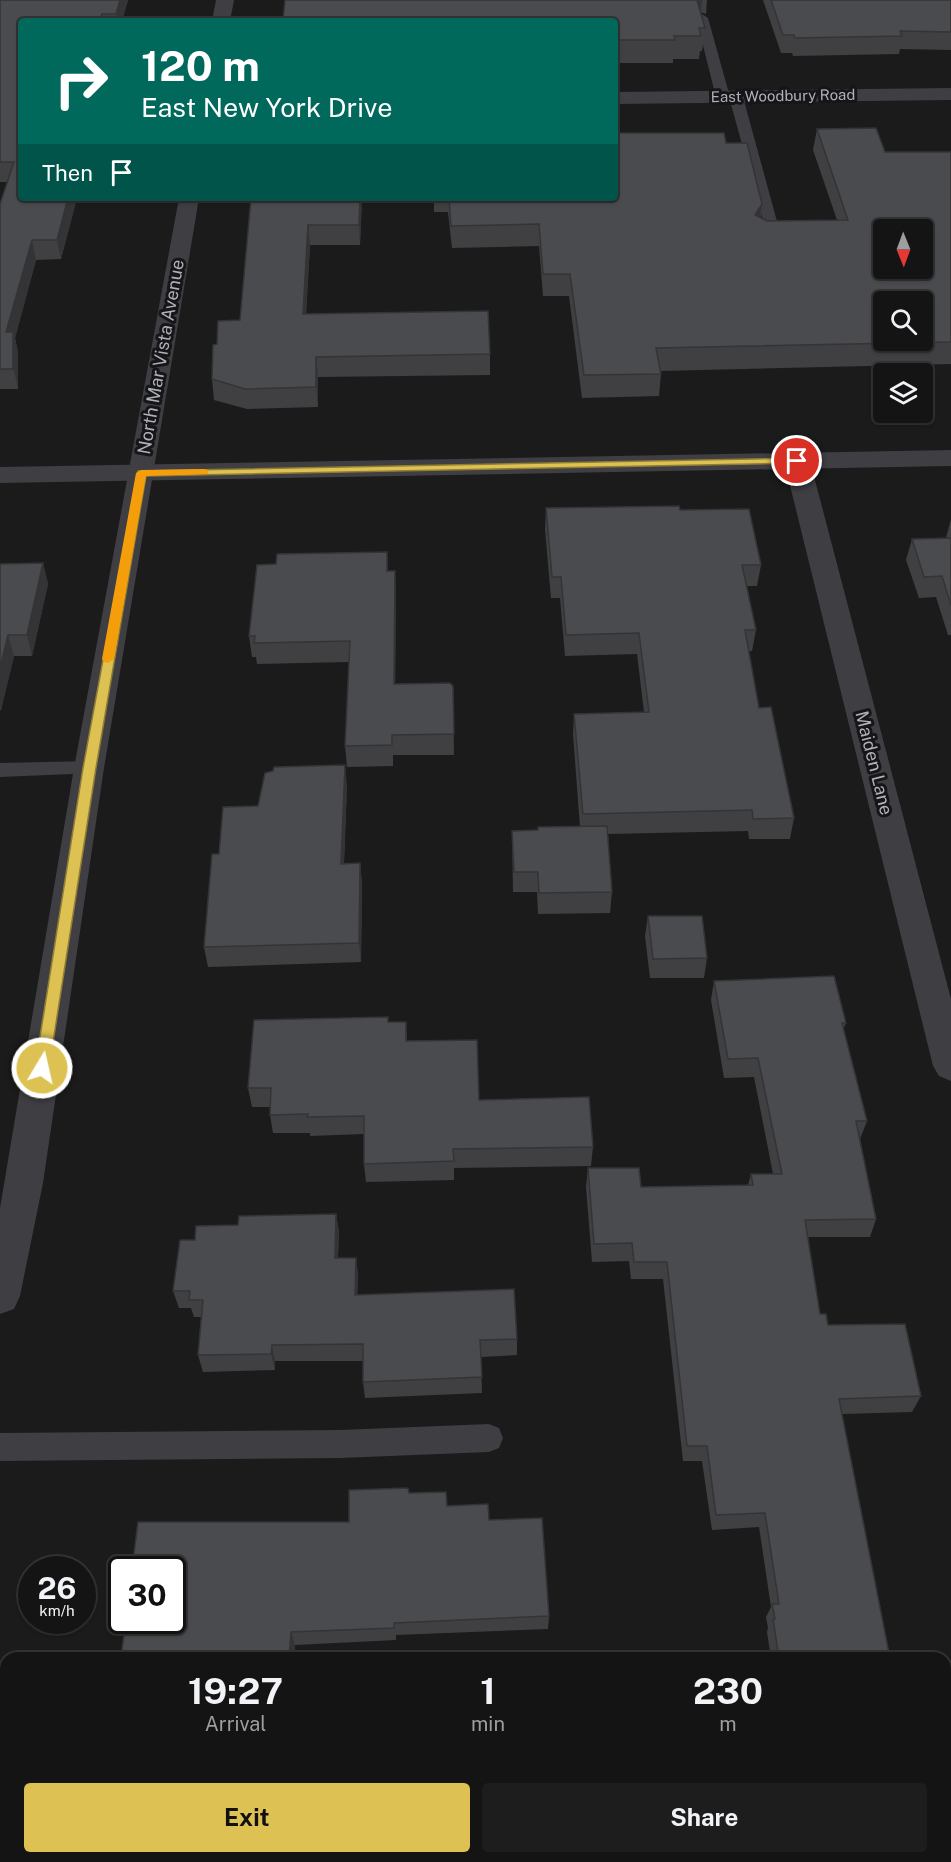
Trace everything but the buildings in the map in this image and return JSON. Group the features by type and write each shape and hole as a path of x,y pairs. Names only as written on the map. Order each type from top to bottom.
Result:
{"street":[{"path":"222,18 225,0"},
{"name":"East Woodbury Road","path":"618,98 951,94"},
{"name":"North Mar Vista Avenue","path":"0,1296 12,1183 89,768 188,201"},
{"path":"0,475 951,458"},
{"name":"Maiden Lane","path":"797,461 951,1066"}],"lane":[{"path":"702,18 771,225 761,236"},
{"path":"0,770 89,768"},
{"path":"0,1447 340,1444 489,1438"}],"slow traffic":[{"path":"108,659 141,473 204,472"}],"route":[{"path":"42,1068 89,768 141,473 797,461"}]}
